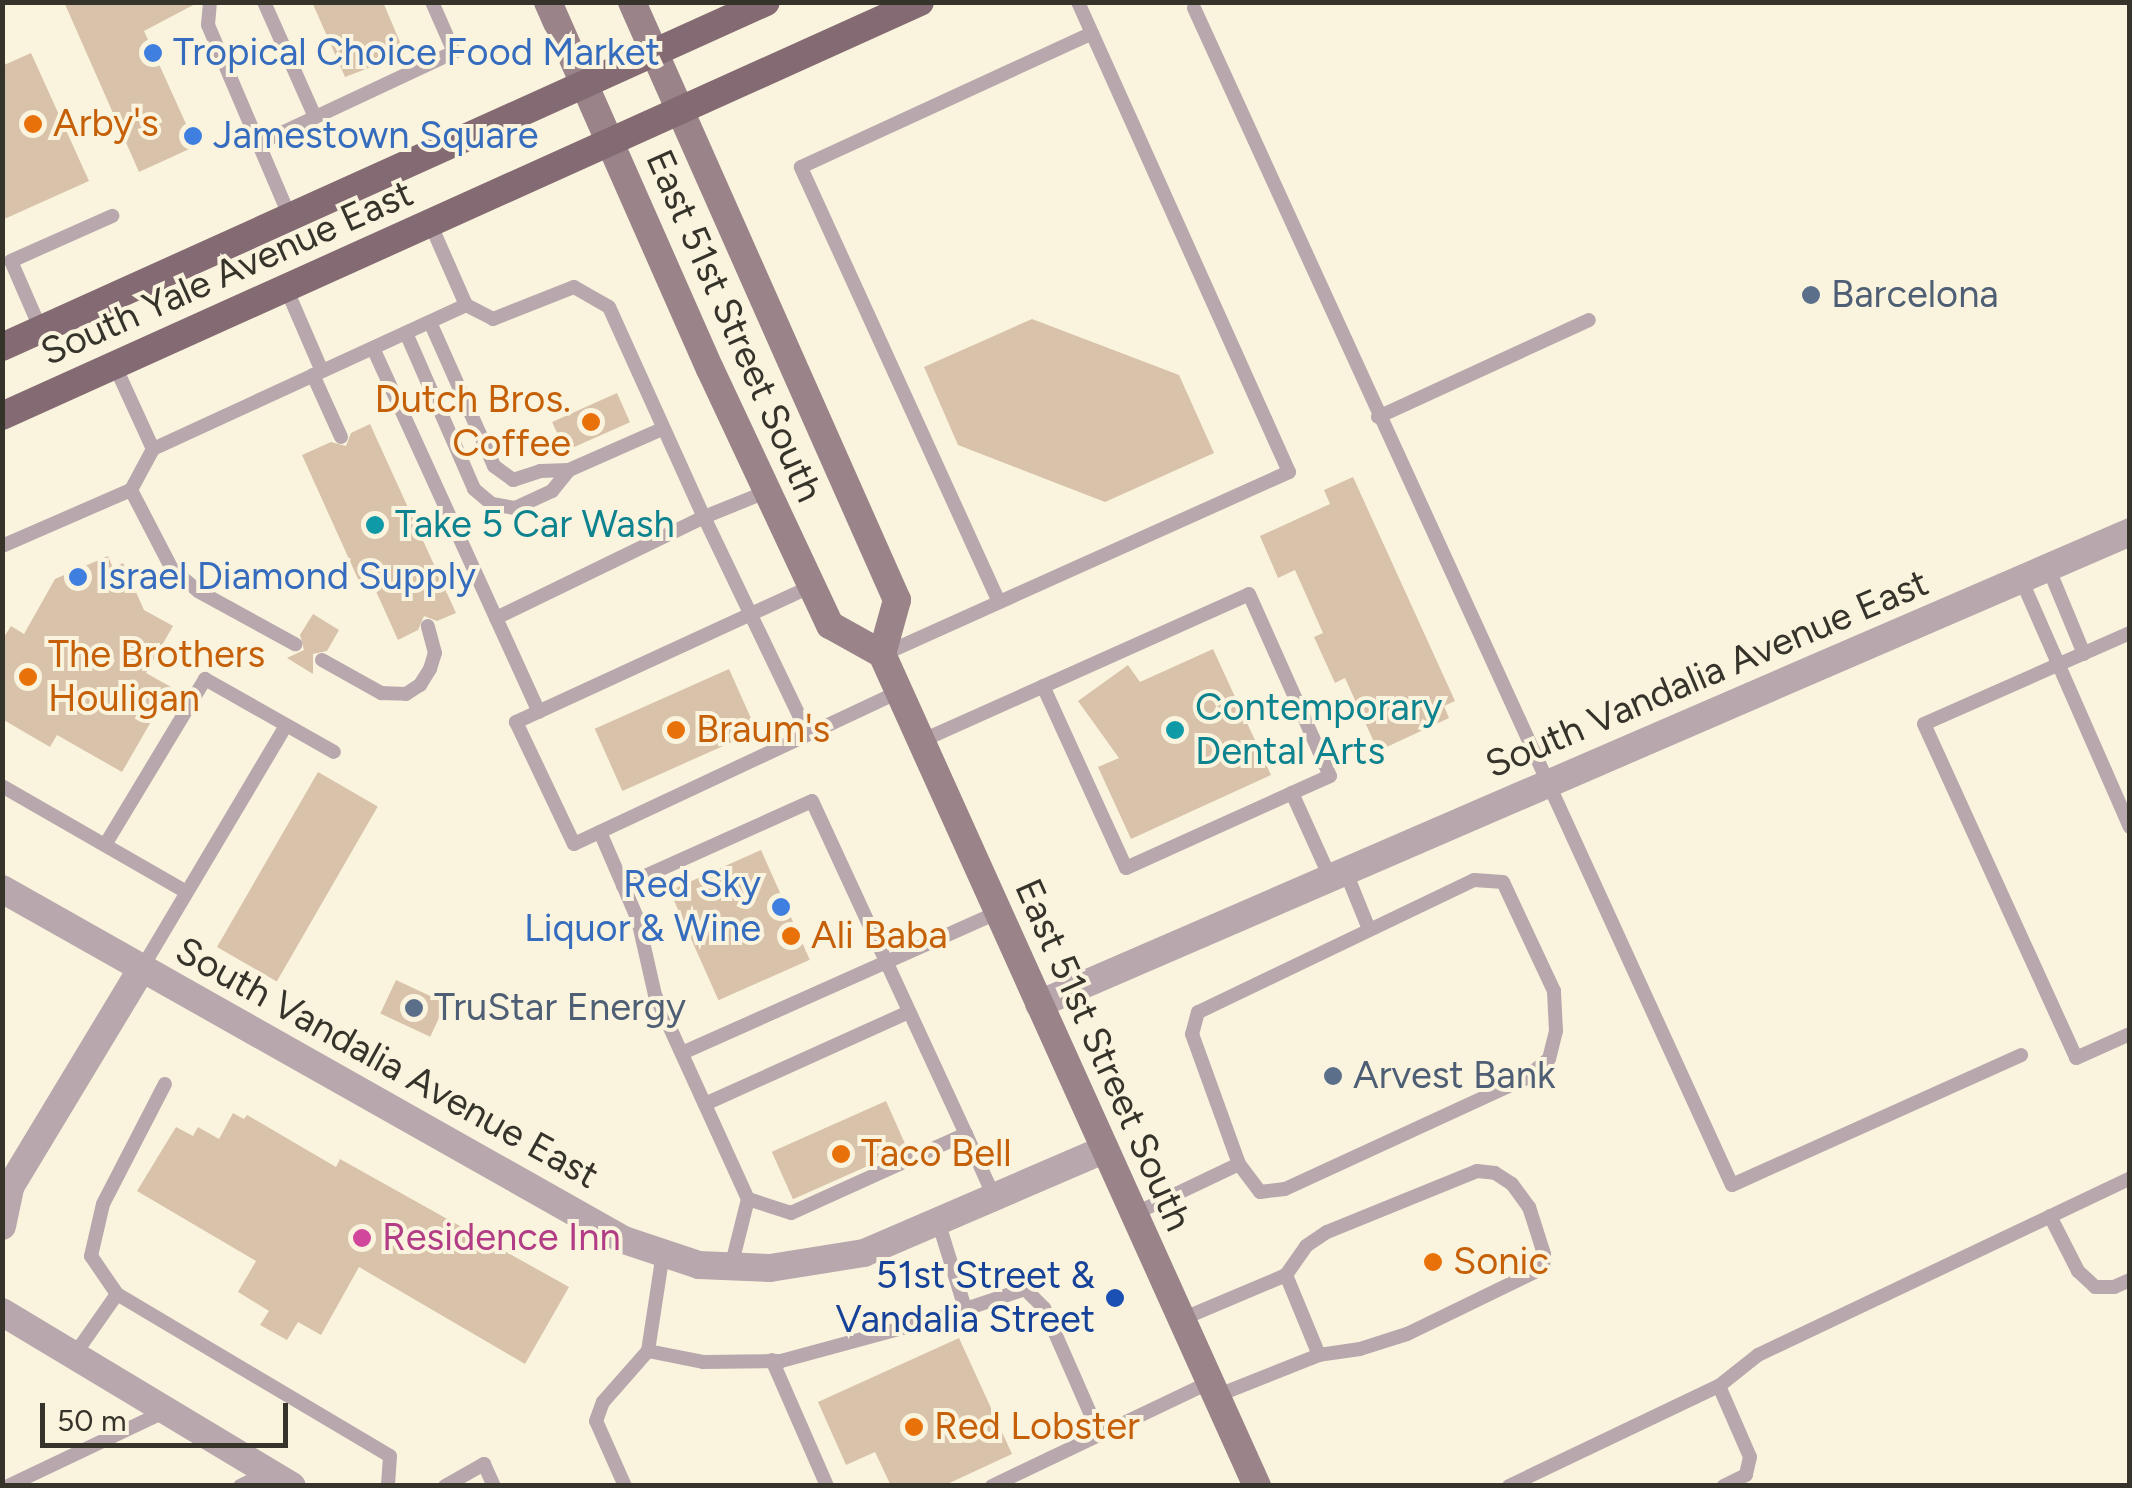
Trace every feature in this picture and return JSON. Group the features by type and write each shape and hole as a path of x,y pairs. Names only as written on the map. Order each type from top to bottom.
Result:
{"main road":[{"name":"East 51st Street South","path":"548,2 766,492 830,625 882,654 1256,1486"},
{"name":"East 51st Street South","path":"632,2 897,600 882,654"},
{"name":"South Yale Avenue East","path":"2,347 766,2"},
{"name":"South Yale Avenue East","path":"2,416 920,2"}],"street":[{"name":"South Vandalia Avenue East","path":"1039,1004 2130,532"},
{"name":"South Vandalia Avenue East","path":"2,889 624,1240 699,1265 770,1268 864,1253 1104,1149"},
{"path":"2,1226 10,1186 142,968"},
{"path":"2,1312 281,1479"}],"lane":[{"path":"210,2 208,25 290,218"},
{"path":"264,2 316,117"},
{"path":"258,144 454,52 432,2"},
{"path":"882,654 1289,472 1078,2"},
{"path":"1194,8 1378,418 1732,1185 2022,1055"},
{"path":"999,602 801,167 1092,34"},
{"path":"41,330 11,261 112,216"},
{"path":"430,222 466,305 493,319 574,287 608,307 808,734"},
{"path":"286,288 341,437"},
{"path":"2,546 132,490 152,449 466,305"},
{"path":"1378,418 1589,320"},
{"path":"430,322 494,466 513,480 540,471 569,470 662,429"},
{"path":"406,333 474,488 492,504 515,508 552,492 569,470"},
{"path":"372,348 539,712"},
{"path":"115,366 152,449"},
{"path":"132,490 172,569 198,591 294,644"},
{"path":"496,618 704,517 766,492"},
{"path":"2048,567 2084,654"},
{"path":"2021,578 2130,827"},
{"path":"812,586 516,722 574,844 899,692"},
{"path":"921,741 1249,594 1330,776 1126,868 1044,686"},
{"path":"322,660 381,693 406,694 420,685 430,669 435,653 428,626"},
{"path":"2130,634 1924,724 2076,1058 2130,1034"},
{"path":"105,845 205,679 334,752"},
{"path":"142,968 286,725"},
{"path":"2,786 186,892"},
{"path":"1292,794 1369,928"},
{"path":"624,886 812,800 994,1197"},
{"path":"600,832 638,920 655,995 748,1199 731,1266"},
{"path":"1474,880 1503,882 1554,992 1556,1031 1549,1059 1524,1079 1285,1189 1260,1192 1239,1164 1192,1034 1192,1021 1198,1012 1248,984 1474,880"},
{"path":"682,1054 998,912"},
{"path":"705,1104 909,1012"},
{"path":"165,1084 103,1204 91,1256 117,1294 390,1456 388,1486"},
{"path":"748,1199 791,1213 966,1134"},
{"path":"1134,1214 1239,1164"},
{"path":"992,1486 1099,1433 1213,1389 1319,1355 1360,1350 1407,1334 1532,1277 1543,1268 1544,1254 1529,1207 1512,1184 1495,1173 1477,1171 1327,1232 1306,1246 1286,1274 1182,1318"},
{"path":"1509,1486 1719,1386 1758,1355 2130,1178"},
{"path":"2050,1216 2078,1271 2095,1287 2114,1287 2130,1280"},
{"path":"938,1221 965,1308"},
{"path":"625,1486 596,1421 604,1402 648,1351 662,1253"},
{"path":"1286,1274 1319,1355"},
{"path":"648,1351 702,1362 772,1360 826,1351 1024,1289 1033,1292 1099,1433"},
{"path":"74,1354 117,1294"},
{"path":"772,1360 827,1486"},
{"path":"1719,1386 1750,1457 1746,1475 1723,1486"},
{"path":"8,1486 166,1410"},
{"path":"445,1486 484,1464 494,1486"},
{"path":"240,1486 281,1479"}],"building":[{"path":"64,2 199,2 144,31 196,146 139,172"},
{"path":"312,2 383,2 405,54 345,77"},
{"name":"Arby's","path":"31,53 89,181 2,220 2,66"},
{"path":"1032,319 1179,375 1214,453 1105,502 958,445 924,367"},
{"name":"Dutch Bros. Coffee","path":"617,393 630,422 565,451 552,422"},
{"name":"Take 5 Car Wash","path":"370,424 456,613 437,621 424,616 418,630 398,640 370,578 363,590 302,455 331,442 346,446 351,433"},
{"path":"1353,477 1455,701 1444,706 1449,718 1378,751 1345,678 1335,683 1314,637 1323,633 1295,570 1278,578 1260,536 1330,504 1324,490"},
{"path":"108,556 113,568 123,563 144,610 173,626 146,673 171,687 122,772 57,735 50,747 2,719 2,640 11,626 24,634 55,579"},
{"path":"313,614 339,630 327,651 313,654 313,674 287,658 304,650 300,635"},
{"name":"Contemporary Dental Arts","path":"1213,649 1271,775 1131,839 1098,767 1119,758 1078,701 1128,665 1140,682"},
{"name":"Braum's","path":"729,669 757,731 622,791 595,729"},
{"path":"318,772 378,806 277,981 217,947"},
{"path":"761,850 810,960 718,1000 670,891"},
{"name":"TruStar Energy","path":"396,980 446,1003 430,1037 380,1014"},
{"name":"Taco Bell","path":"886,1101 907,1149 793,1199 772,1152"},
{"name":"Residence Inn","path":"233,1113 244,1119 247,1115 336,1167 340,1159 569,1287 525,1364 359,1267 321,1335 298,1322 287,1340 260,1325 269,1311 238,1292 256,1261 137,1191 176,1127 193,1136 198,1127 219,1139"},
{"name":"Red Lobster","path":"959,1338 1012,1454 943,1486 891,1486 875,1452 846,1465 818,1402"}],"place":[{"name":"Tropical Choice Food Market","path":"153,53"},
{"name":"Arby's","path":"33,124"},
{"name":"Jamestown Square","path":"193,136"},
{"name":"Barcelona","path":"1811,295"},
{"name":"Dutch Bros. Coffee","path":"591,422"},
{"name":"Take 5 Car Wash","path":"375,525"},
{"name":"Israel Diamond Supply","path":"78,577"},
{"name":"The Brothers Houligan","path":"28,677"},
{"name":"Braum's","path":"676,730"},
{"name":"Contemporary Dental Arts","path":"1175,730"},
{"name":"Red Sky Liquor & Wine","path":"781,907"},
{"name":"Ali Baba","path":"791,936"},
{"name":"TruStar Energy","path":"414,1008"},
{"name":"Arvest Bank","path":"1333,1076"},
{"name":"Taco Bell","path":"841,1154"},
{"name":"Residence Inn","path":"362,1238"},
{"name":"Sonic","path":"1433,1262"},
{"name":"51st Street & Vandalia Street","path":"1115,1298"},
{"name":"Red Lobster","path":"914,1427"}]}
